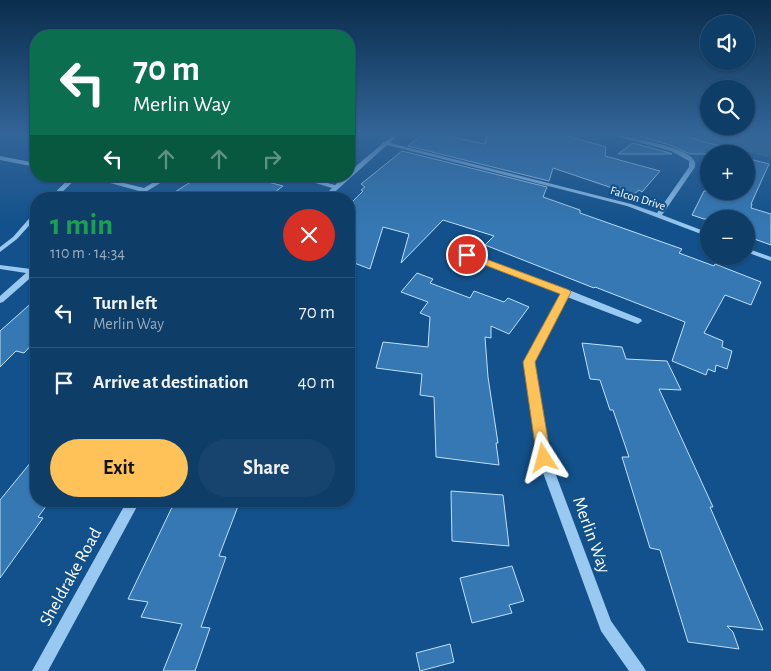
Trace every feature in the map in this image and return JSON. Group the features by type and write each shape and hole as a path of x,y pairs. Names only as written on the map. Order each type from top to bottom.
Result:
{"street":[{"name":"Falcon Drive","path":"472,165 629,205 700,231"},
{"path":"659,215 692,165"},
{"path":"59,192 69,182"},
{"path":"112,182 144,190"},
{"path":"141,192 158,182"},
{"path":"317,182 336,187"},
{"path":"331,192 341,182"},
{"path":"0,250 15,238 30,221"},
{"path":"755,253 771,259"},
{"path":"467,255 638,321"},
{"path":"0,267 30,270"},
{"path":"0,300 30,274"},
{"name":"Merlin Way","path":"566,292 529,362 544,458 606,626 638,671"},
{"name":"Sheldrake Road","path":"40,671 131,507"}],"building":[{"path":"384,165 460,165 547,187 543,197 580,210 580,213 682,249 679,253 700,261 700,265 718,265 761,282 751,305 725,295 704,333 723,341 722,347 732,351 727,369 716,365 715,372 708,369 706,375 672,361 685,322 485,245 494,236 443,220 401,263 409,234 383,227 370,269 355,263 355,199 365,187 361,184"},
{"path":"486,165 639,165 660,171 642,192 639,190 633,195 553,168 549,181"},
{"path":"755,165 768,165 755,195"},
{"path":"191,182 268,182 283,186 275,192 175,192"},
{"path":"700,199 753,200 751,208 771,214 771,245 755,239 755,210 700,210 700,218 692,215"},
{"path":"417,273 433,279 430,283 470,298 474,291 504,302 508,298 529,307 509,334 491,326 491,338 485,337 499,465 436,457 434,397 420,395 422,374 376,368 383,342 428,347 430,317 420,313 428,302 401,292"},
{"path":"30,304 30,346 24,353 16,351 0,367 0,331"},
{"path":"582,343 622,347 626,359 667,361 681,390 659,389 713,507 710,507 763,630 727,626 733,632 739,649 688,642 660,550 650,548 622,457 629,457 613,410 610,410 600,380 590,379"},
{"path":"30,463 30,507 46,507 38,517 43,518 0,578 0,500"},
{"path":"451,491 503,495 509,546 452,541"},
{"path":"172,507 238,507 219,556 226,557 201,627 210,628 195,671 163,671 182,624 141,617 148,602 128,599"},
{"path":"512,566 524,601 509,605 512,613 472,623 460,578"},
{"path":"450,644 454,662 420,671 416,653"}],"route":[{"path":"467,255 566,292 529,362 544,458"}]}
